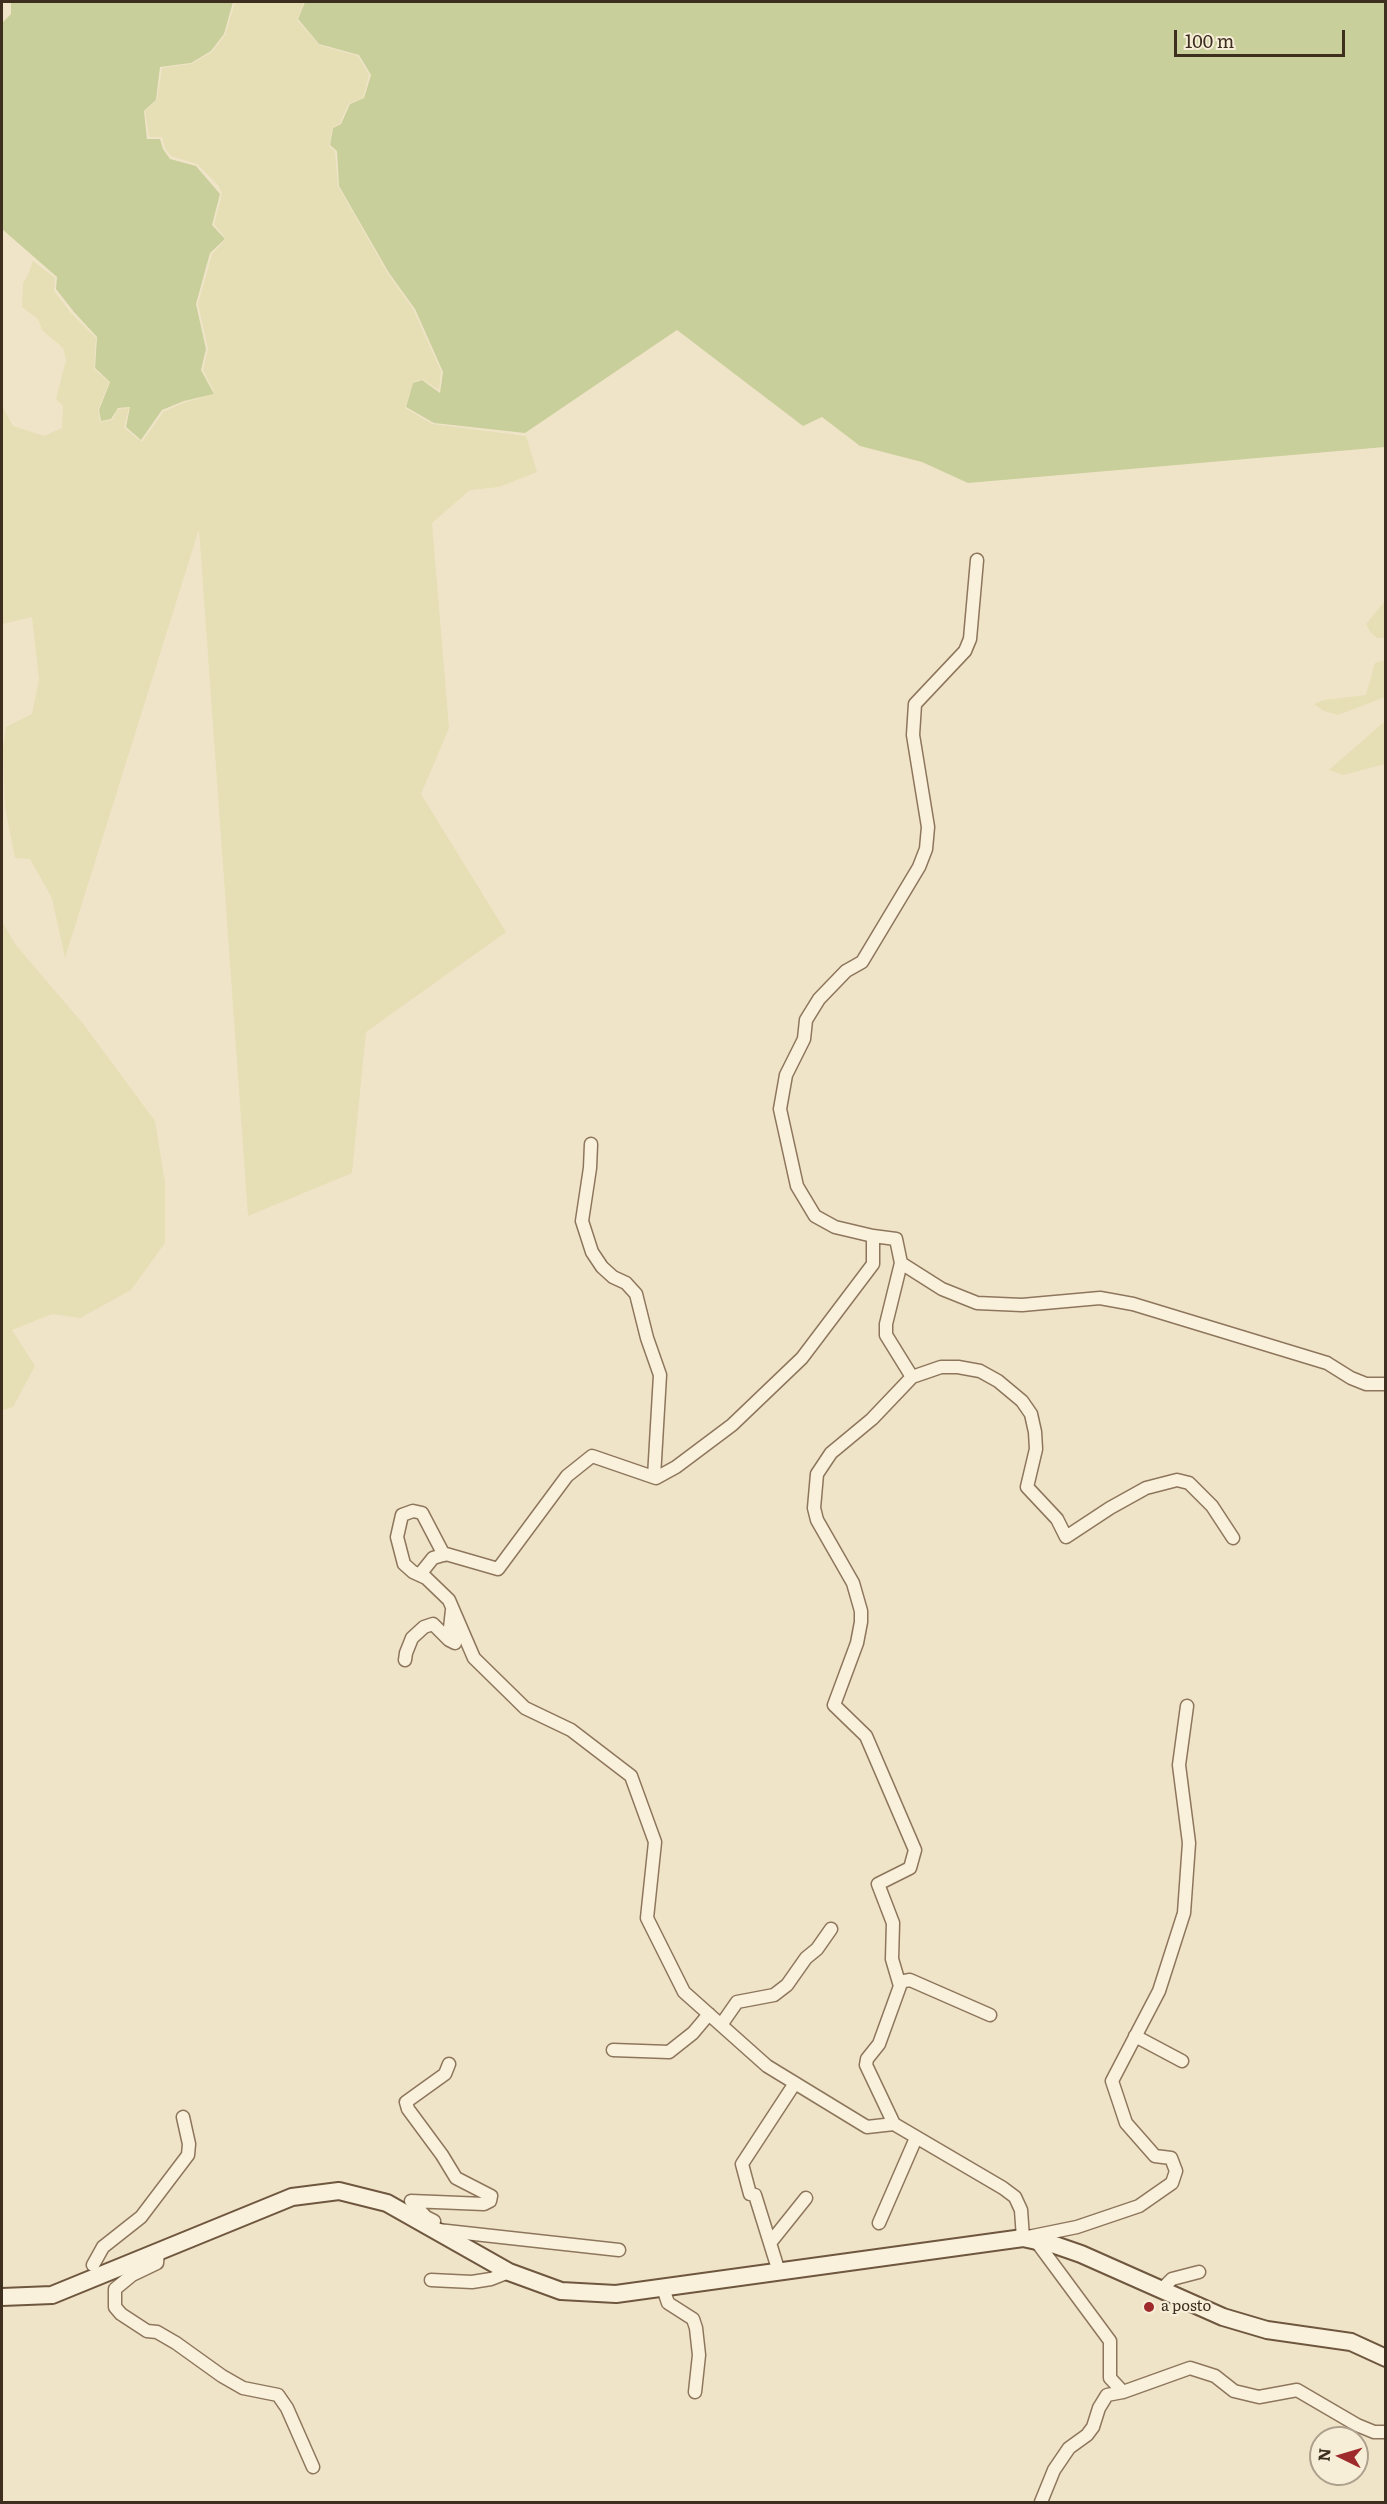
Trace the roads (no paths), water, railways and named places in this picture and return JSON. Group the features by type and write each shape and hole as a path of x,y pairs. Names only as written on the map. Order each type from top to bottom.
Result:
{"main road":[{"path":"2,2297 52,2295 292,2198 339,2191 387,2203 439,2230 509,2272 561,2291 616,2295 1029,2240 1081,2254 1223,2317 1268,2330 1351,2342 1386,2358"},
{"path":"1351,2342 1365,2340 1386,2343"}],"street":[{"path":"912,1377 886,1335 886,1324 902,1263 896,1239 835,1227 815,1216 797,1186 780,1109 786,1075 804,1039 806,1020 819,999 846,971 862,962 919,867 926,849 927,827 913,735 915,704 965,651 970,639 977,560"},
{"path":"591,1144 582,1221 592,1252 602,1267 613,1277 626,1283 636,1294 647,1338 660,1375 654,1478"},
{"path":"873,1236 873,1264 802,1358 732,1425 676,1467 654,1478 592,1456 567,1476 498,1569 444,1555 432,1558 421,1573 449,1600 474,1658 525,1708 571,1731 631,1776 655,1842 646,1918 684,1992 767,2066 867,2127 894,2124"},
{"path":"902,1263 942,1289 977,1303 1022,1305 1100,1298 1133,1304 1327,1363 1351,1378 1366,1383 1386,1384"},
{"path":"1123,2392 1110,2378 1110,2341 1029,2240 1021,2210 1012,2194 894,2124 866,2062 879,2044 900,1986 892,1959 893,1923 878,1884 909,1868 915,1850 866,1736 834,1705 857,1643 861,1611 853,1583 817,1521 814,1508 817,1474 831,1453 872,1419 912,1377 941,1367 958,1366 980,1371 998,1381 1022,1401 1031,1414 1036,1449 1027,1487 1057,1519 1066,1537 1146,1488 1177,1480 1189,1484 1212,1506 1233,1538"},
{"path":"427,1578 413,1572 404,1564 397,1537 402,1515 413,1511 422,1513 444,1555"},
{"path":"405,1660 412,1638 424,1627 433,1624 455,1643 450,1628 452,1608"},
{"path":"1029,2240 1139,2206 1172,2182 1176,2171 1171,2158 1155,2156 1126,2123 1112,2081 1159,1991 1184,1913 1189,1843 1179,1765 1186,1706"},
{"path":"722,2025 737,2002 774,1995 787,1985 831,1929"},
{"path":"899,1982 910,1980 990,2014"},
{"path":"613,2050 669,2052 693,2034 709,2014"},
{"path":"1135,2036 1182,2061"},
{"path":"449,2064 445,2074 406,2102 408,2109 456,2178 491,2196 490,2201 484,2204 411,2202 439,2230 620,2250"},
{"path":"779,2272 755,2195 750,2194 742,2164 795,2083"},
{"path":"93,2265 103,2247 141,2217 188,2155 189,2144 183,2117"},
{"path":"879,2223 916,2138"},
{"path":"770,2243 806,2198"},
{"path":"158,2252 157,2263 132,2275 115,2289 115,2307 121,2314 147,2331 157,2332 176,2343 243,2388 278,2395 287,2408 313,2467"},
{"path":"431,2280 472,2282 491,2279 509,2272"},
{"path":"1161,2290 1172,2279 1199,2272"},
{"path":"663,2288 668,2303 693,2319 696,2328 698,2362 695,2392"},
{"path":"1041,2502 1054,2470 1069,2448 1087,2435 1093,2427 1099,2408 1107,2395 1123,2392 1190,2368 1215,2376 1234,2391 1259,2397 1297,2390 1357,2425 1374,2432 1386,2432"}],"place":[{"name":"a posto","path":"1149,2307"}]}
